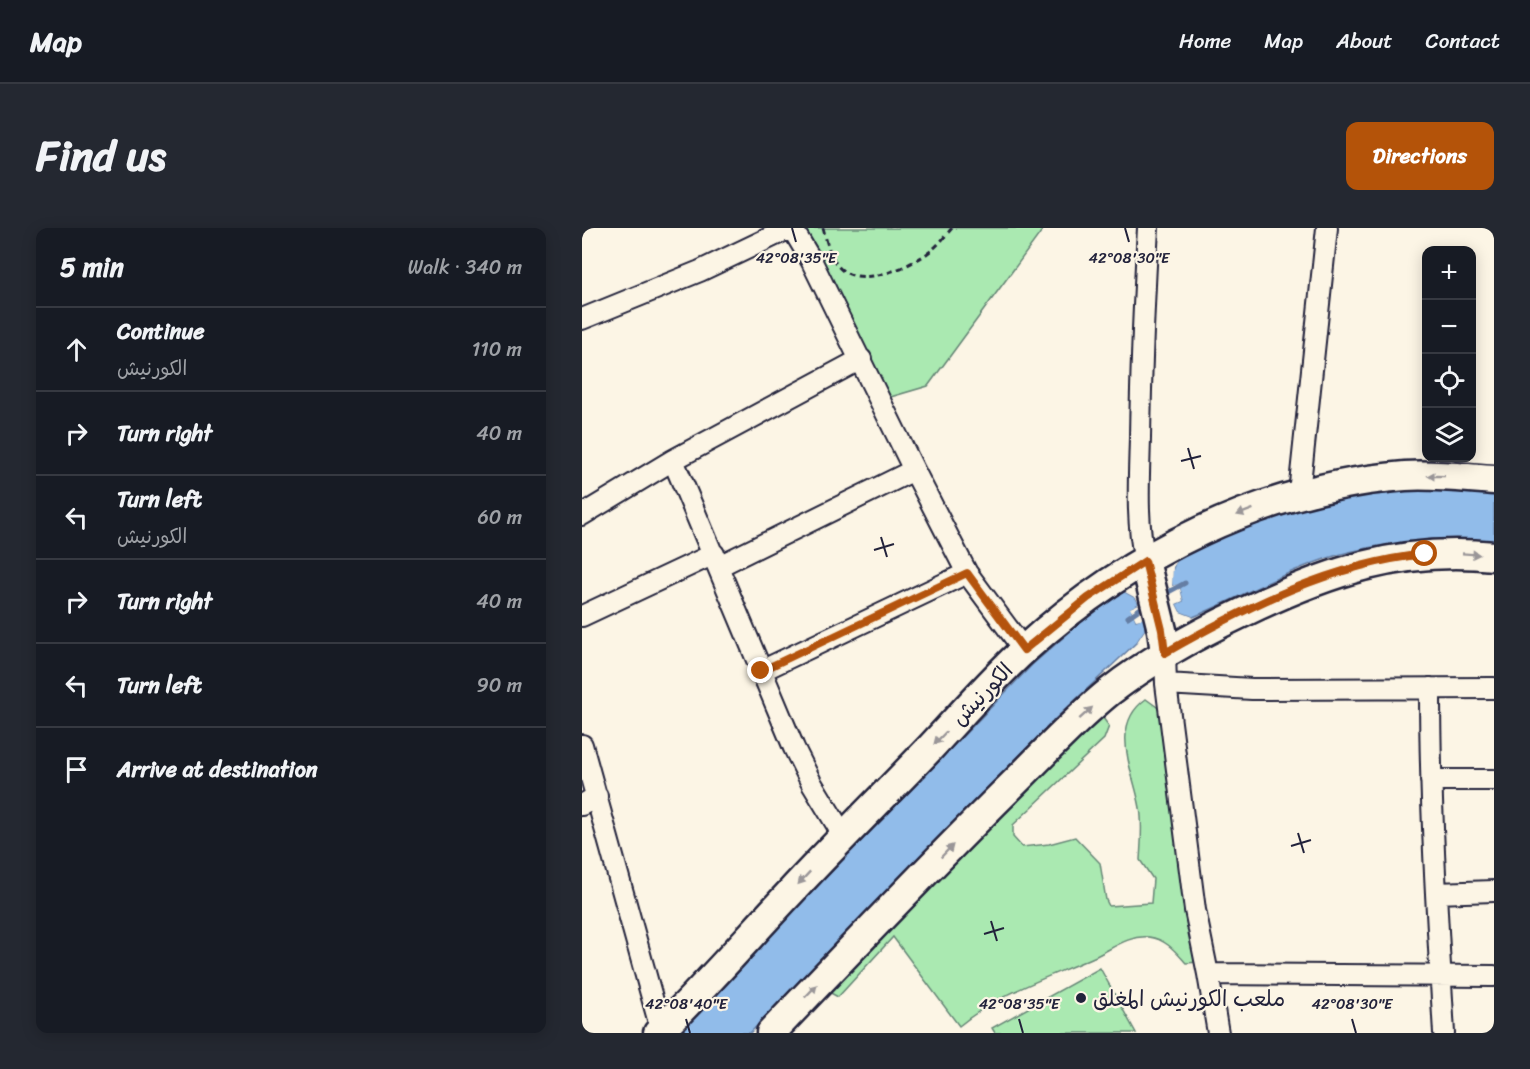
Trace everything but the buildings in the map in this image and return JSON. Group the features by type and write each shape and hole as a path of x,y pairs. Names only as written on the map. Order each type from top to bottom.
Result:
{"main road":[{"name":"الكورنيش","path":"660,1032 843,835 1024,650 1088,598 1147,568 1195,533 1299,493 1407,476 1494,480"},
{"path":"771,1033 976,821 1078,720 1164,641 1226,620 1327,575 1380,560 1448,553 1494,556"},
{"path":"1147,568 1164,641"}],"street":[{"path":"582,319 700,271 791,228 811,260 967,573 1024,650"},
{"path":"1147,568 1140,532 1139,493 1140,394 1148,228"},
{"path":"1299,493 1328,228"},
{"path":"582,515 674,460 861,359"},
{"path":"674,460 761,671 812,784 843,835"},
{"path":"582,616 716,560 914,470"},
{"path":"761,671 967,573"},
{"path":"1164,641 1166,684 1195,910 1218,1033"},
{"path":"1166,684 1252,689 1494,688"},
{"path":"1430,688 1431,780 1439,975 1444,1033"},
{"path":"582,745 590,801 660,1032"},
{"path":"1431,780 1494,780"},
{"path":"1436,893 1494,891"},
{"path":"1208,974 1494,976"}],"path":[{"path":"823,228 831,255 842,270 856,276 877,276 898,270 934,249 952,228"}],"green space":[{"path":"800,228 1044,228 928,386 887,398"},
{"path":"1146,699 1157,707 1165,720 1199,962 1186,963 1161,940 1149,937 1134,938 1007,995 974,1014 959,1026 893,937 838,997 827,991 1094,720 1103,718 1109,726 1104,739 1013,825 1013,837 1022,847 1049,844 1075,837 1100,863 1109,906 1151,903 1153,879 1140,860 1141,814 1126,750 1128,722 1135,710"},
{"name":"ملعب الكورنيش المغلق","path":"1100,968 1136,1033 995,1033 992,1028"}],"water":[{"path":"1417,489 1494,494 1494,544 1421,542 1367,548 1309,565 1193,617 1180,612 1176,604 1183,601 1179,585 1172,586 1173,569 1177,560 1188,552 1234,532 1285,514 1363,496"},
{"path":"1125,592 1136,598 1139,604 1131,608 1136,620 1145,617 1145,630 1137,642 1055,719 750,1033 675,1033 1032,665 1106,600"}],"pier":[{"path":"1179,558 1173,567 1172,586 1179,584 1183,601 1176,604 1180,612 1193,617 1188,619 1177,614 1173,605 1174,601 1179,599 1177,588 1169,587 1170,566"},
{"path":"1125,589 1138,596 1142,603 1134,609 1137,617 1145,614 1148,631 1137,642 1145,630 1145,618 1136,620 1130,608 1139,604 1136,598 1125,592 1116,594"}],"waterway":[{"path":"1161,596 1185,583"},
{"path":"1128,617 1148,603"}],"place":[{"name":"ملعب الكورنيش المغلق","path":"1081,998"}],"route":[{"path":"761,671 967,573 1024,650 1088,598 1145,561 1162,630 1165,653 1226,620 1327,575 1380,560 1425,554"}]}
